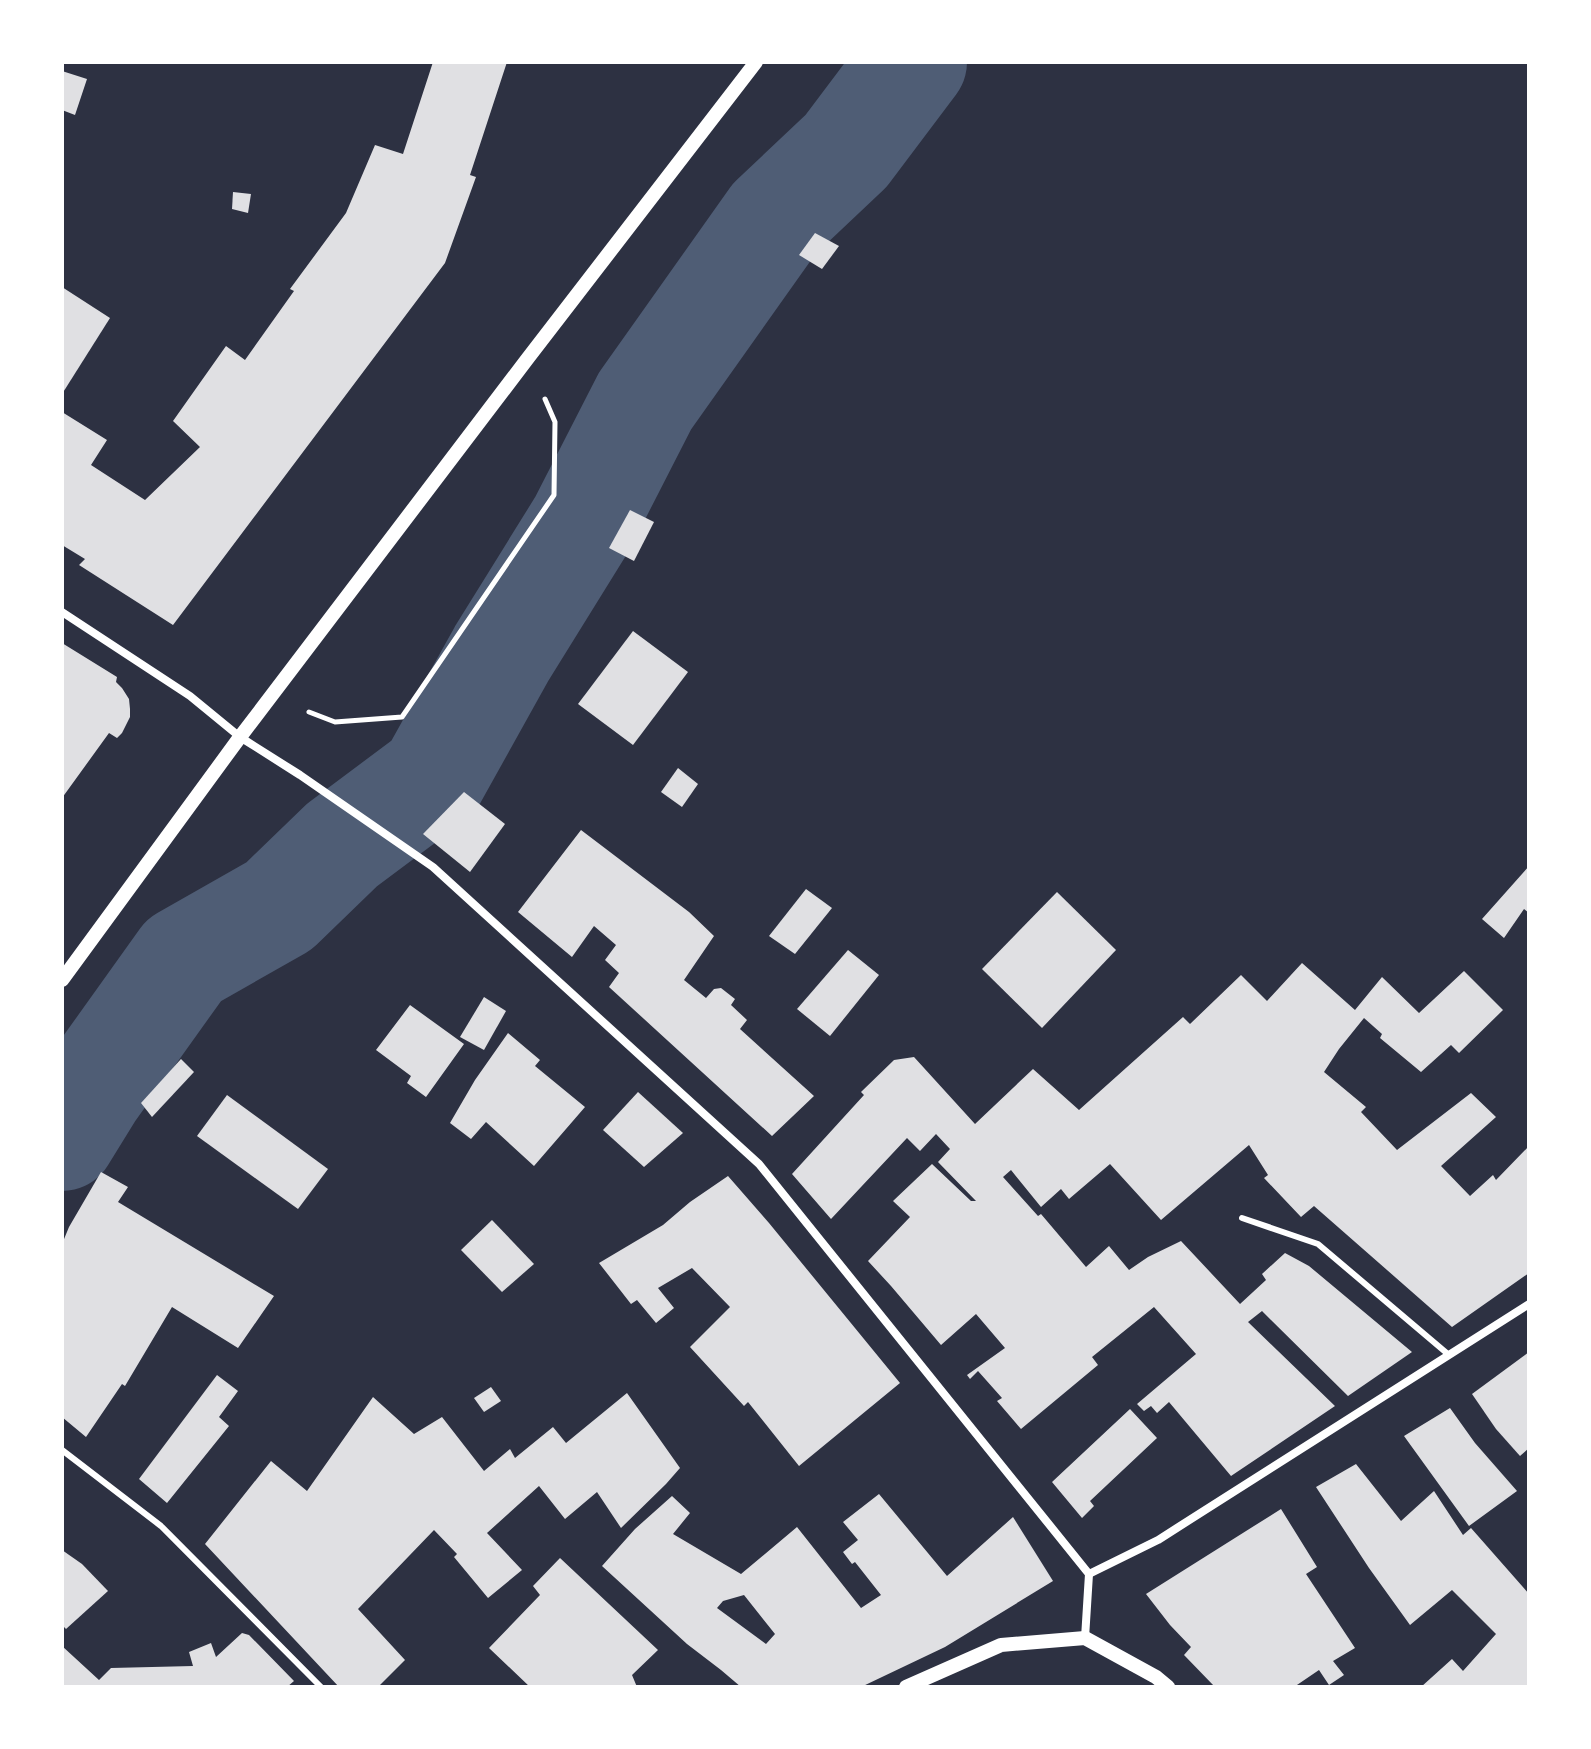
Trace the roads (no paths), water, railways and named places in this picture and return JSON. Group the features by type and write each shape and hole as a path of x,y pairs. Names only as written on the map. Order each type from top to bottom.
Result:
{"street":[{"path":"62,980 240,737 756,62"},
{"path":"62,612 190,696 240,737 433,867 759,1164 1089,1574 1085,1638"},
{"path":"1089,1574 1158,1540 1529,1304"},
{"path":"906,1687 1001,1645 1085,1638 1156,1677 1168,1687"}],"lane":[{"path":"1242,1218 1318,1244 1449,1355"},
{"path":"62,1450 161,1526 321,1687"}],"waterway":[{"path":"62,1137 91,1090 184,960 279,906 342,845 433,777 502,653 582,524 645,401 774,219 846,151 913,62"}]}
